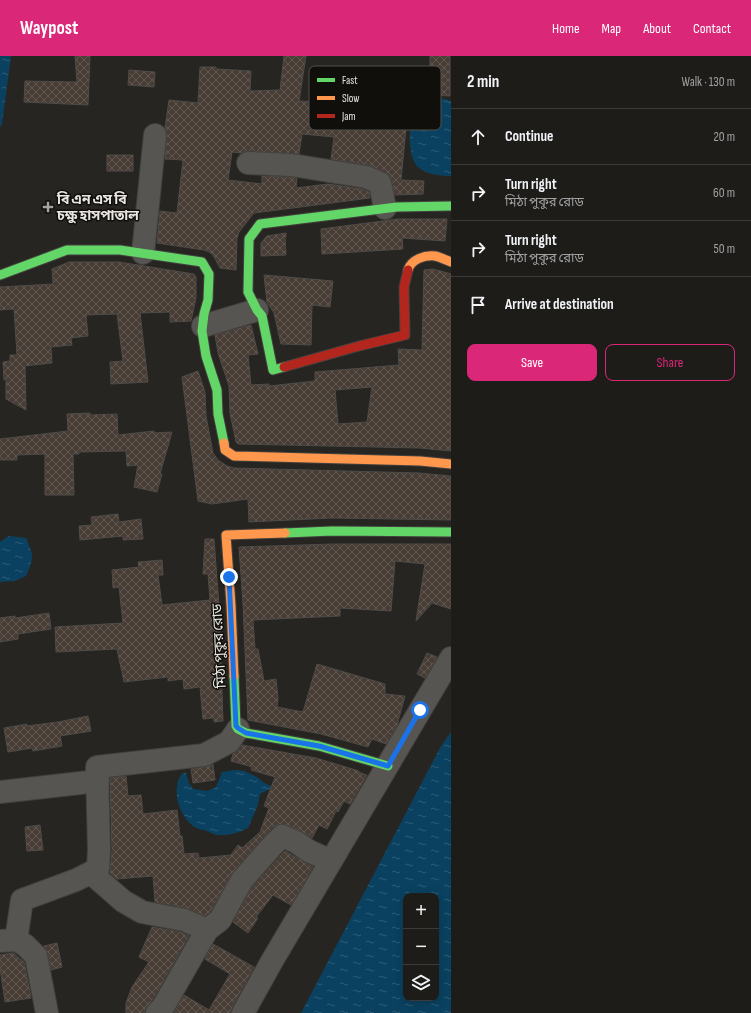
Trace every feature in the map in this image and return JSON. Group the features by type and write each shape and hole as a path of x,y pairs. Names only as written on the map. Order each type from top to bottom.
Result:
{"street":[{"path":"143,253 155,135"},
{"path":"248,163 292,166 366,177 380,183 385,208"},
{"path":"451,206 397,206 260,224 249,238 248,292 257,310 262,316 273,370 405,335 404,288 409,266 417,258 435,256 451,262"},
{"path":"0,276 67,250 120,250 202,262 209,274 208,300 202,331 206,356 217,390 218,414 224,450 234,456 420,461 451,464"},
{"path":"203,326 257,310"},
{"name":"মিঠা পুকুর রোড","path":"238,728 236,726 231,605 226,535 332,532 451,532"},
{"path":"243,1013 272,961 451,658"},
{"path":"47,1013 36,956 25,945 8,940 22,900 76,880 98,869 97,767 204,755 229,742 238,728 246,733 319,746 388,766"},
{"path":"0,792 98,781"},
{"path":"157,1013 163,1006 208,930 220,920 242,880 282,836 331,861"},
{"path":"91,873 123,902 142,912 184,920 208,930"}],"water":[{"path":"0,56 11,56 2,124 0,127"},
{"path":"441,99 451,101 451,176 437,175 423,171 419,168 413,159 411,152 410,130 441,130"},
{"path":"9,536 26,538 32,553 32,561 26,576 15,581 0,582 0,542"},
{"path":"451,732 451,1013 301,1013 441,746"},
{"path":"235,770 244,771 273,787 260,794 258,805 248,828 227,835 218,835 193,826 183,815 178,801 177,787 182,773 186,773 189,784 194,789 207,791 216,787 222,772"}],"building":[{"path":"75,56 90,56 88,105 24,102 25,81 77,82"},
{"path":"284,56 306,56 299,101 309,101 309,130 406,130 401,180 424,181 423,194 395,195 392,180 385,172 368,165 331,159 334,137 302,134 299,154 249,151 241,153 232,152 228,180 262,184 262,176 291,177 297,178 296,188 328,184 362,189 369,192 370,198 254,213 239,232 237,238 236,270 220,268 213,255 204,250 157,243 160,211 177,213 183,160 165,159 167,136 165,128 169,100 198,103 200,67 216,67 216,69 251,71 250,91 280,90"},
{"path":"430,56 450,56 450,96 441,96 441,66 430,66"},
{"path":"129,70 155,72 154,87 128,85"},
{"path":"107,155 133,155 133,171 107,171"},
{"path":"398,219 447,219 445,241 402,238 403,249 322,254 321,229"},
{"path":"286,233 286,255 261,256 261,243 267,236"},
{"path":"69,262 119,262 194,274 196,277 196,298 191,321 170,322 170,312 140,313 148,382 111,384 110,362 123,361 117,314 86,315 88,336 71,338 72,345 51,347 52,363 25,366 26,410 6,399 6,379 4,380 3,362 10,361 10,355 17,355 14,309 0,310 0,287 53,284 52,269"},
{"path":"433,269 451,274 451,451 420,448 238,444 236,442 230,413 229,386 218,353 215,335 251,325 258,354 248,355 251,385 269,384 269,386 315,381 315,372 399,365 398,349 422,350 424,270","holes":["372,387 367,422 338,424 335,390"]},
{"path":"264,275 333,281 330,307 312,305 311,345 281,344 274,313 267,302"},
{"path":"198,371 205,392 206,416 213,453 218,460 227,466 234,468 419,473 451,476 451,520 332,518 249,522 248,499 212,504 198,501 182,377"},
{"path":"90,413 90,415 117,414 118,435 154,431 154,433 172,432 160,474 162,474 157,492 134,487 138,465 127,466 126,451 79,452 79,454 73,454 74,495 45,495 45,454 17,455 17,460 0,460 0,439 68,431 67,414"},
{"path":"118,514 119,522 141,519 143,539 123,540 123,536 80,540 79,526 92,525 91,517"},
{"path":"205,539 214,539 219,606 223,721 214,722 214,718 203,719 200,687 184,689 183,679 168,681 168,677 124,682 117,649 56,652 55,627 123,623 119,587 113,588 112,570 139,567 138,562 162,560 163,575 158,575 162,605 210,600 208,574 203,574"},
{"path":"332,544 451,544 451,609 432,603 416,621 425,564 395,561 391,611 340,608 340,616 253,620 255,649 258,649 264,681 276,679 278,698 277,707 303,712 317,664 385,684 385,694 405,696 397,725 386,744 372,739 368,747 321,734 248,720 239,547"},
{"path":"49,613 51,629 18,634 18,639 0,642 0,618 15,616 15,618"},
{"path":"427,653 437,657 425,678 417,674"},
{"path":"88,716 91,731 60,736 62,746 33,751 32,748 8,752 4,728 27,724 27,726 58,722"},
{"path":"242,745 316,758 359,771 358,772 367,775 350,804 344,801 338,812 336,811 327,829 319,825 312,838 287,825 279,824 273,827 233,872 210,912 205,916 186,908 155,902 153,876 117,879 110,873 112,850 110,778 126,776 128,796 141,795 143,814 177,810 184,854 198,853 199,858 231,855 238,845 242,848 260,832 269,808 264,806 275,777 251,770 252,767 231,761 233,754"},
{"path":"213,764 215,780 193,783 191,769 206,767"},
{"path":"40,825 43,850 27,851 25,827"},
{"path":"285,851 313,867 291,905 273,895 256,917 258,918 248,933 233,922 252,887"},
{"path":"152,927 180,932 189,936 153,999 145,1009 145,1013 126,1013 126,1003 132,987 149,962 139,957"},
{"path":"57,943 62,967 51,970 48,954 44,946"},
{"path":"213,944 254,967 232,1007 231,1013 174,1013 184,995 209,1010 230,974 205,959"},
{"path":"13,953 24,962 31,998 5,1002 0,968 0,955"}],"traffic: fast":[{"path":"284,367 273,370 262,316 257,310 248,292 249,239 260,224 397,207 451,206"},
{"path":"0,275 67,250 120,250 202,262 209,274 208,300 204,314 202,331 206,356 217,390 218,414 224,443"},
{"path":"285,533 332,531 451,532"},
{"path":"234,676 236,726 238,729 246,733 319,746 388,766"}],"traffic: slow":[{"path":"408,270 415,260 427,256 435,256 451,262"},
{"path":"224,443 225,450 234,456 420,461 451,464"},
{"path":"234,676 226,535 285,533"}],"traffic: jam":[{"path":"284,367 405,335 404,287 408,270"}],"place":[{"name":"বি এন এস বি চক্ষু হাসপাতাল","path":"48,207"}],"route":[{"path":"229,577 236,697 236,726 238,728 246,733 319,746 388,766 420,710"}]}
